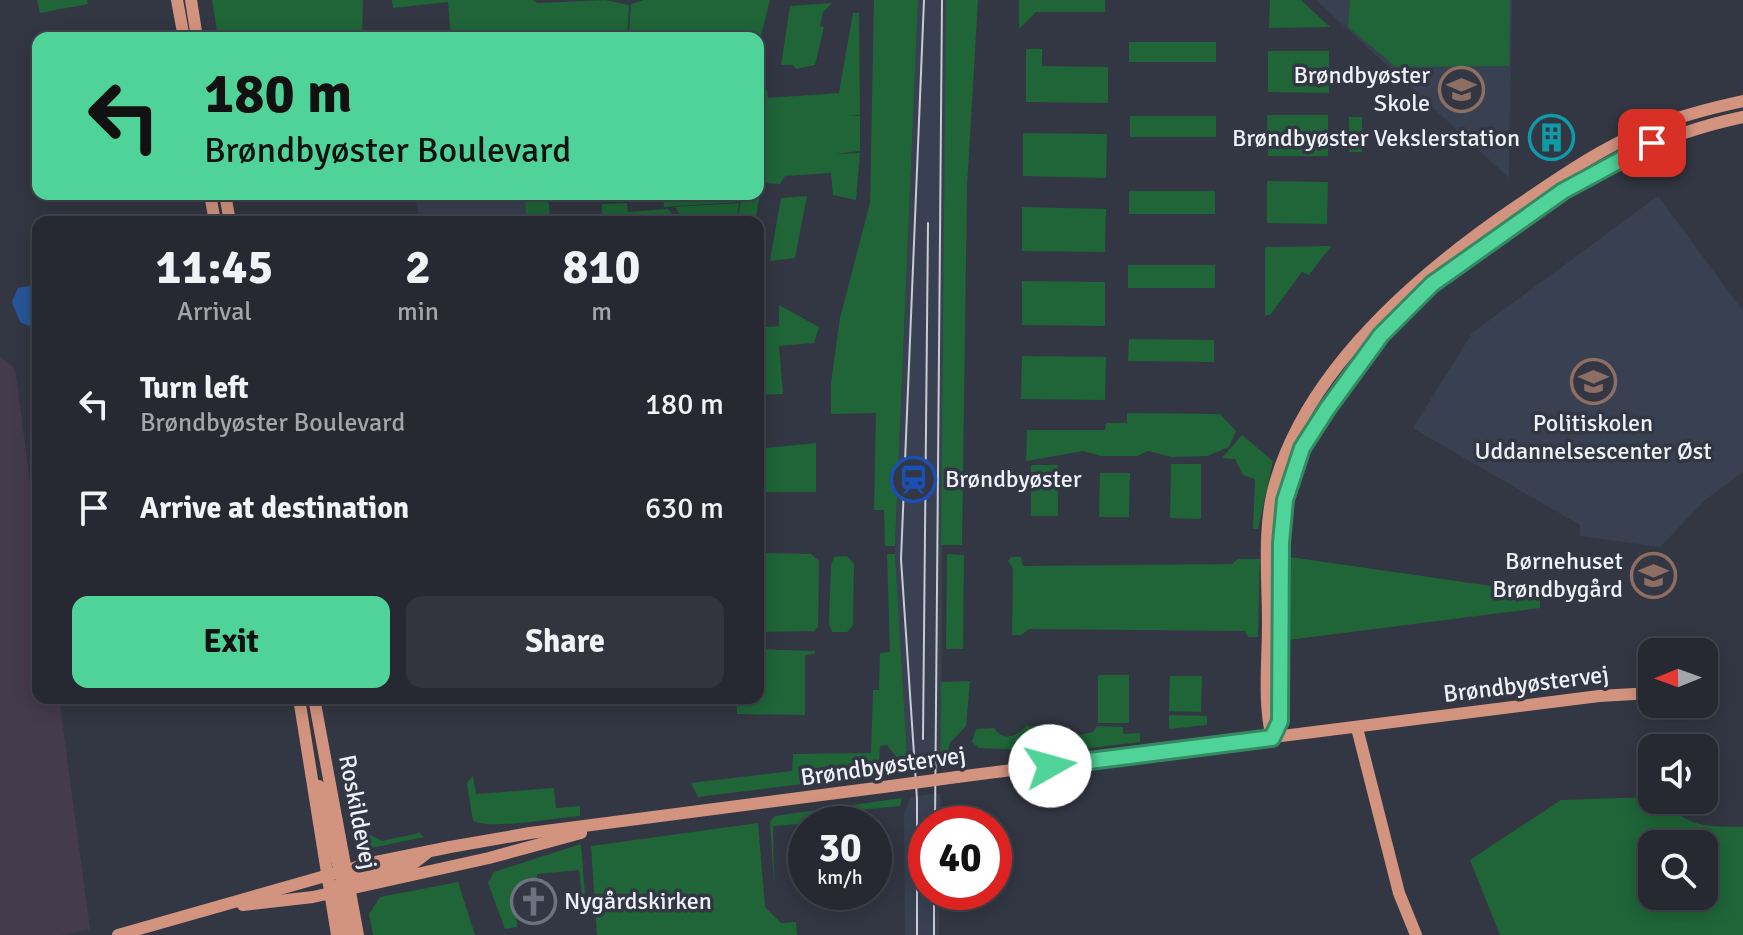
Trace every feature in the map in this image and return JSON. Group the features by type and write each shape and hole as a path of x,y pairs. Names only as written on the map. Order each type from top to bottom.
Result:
{"street":[{"path":"177,0 183,32"},
{"path":"191,0 196,32"},
{"path":"1272,738 1268,723 1268,642 1272,495 1292,442 1342,364 1374,324 1424,274 1572,168 1647,129 1743,101"},
{"path":"1272,738 1280,721 1281,543 1285,500 1302,448 1352,372 1389,327 1432,284 1563,191 1646,146 1743,117"},
{"name":"Brøndbyøstervej","path":"339,882 430,851 530,833 1599,696 1638,694"},
{"name":"Roskildevej","path":"300,704 309,759 339,882 358,935"},
{"name":"Roskildevej","path":"315,704 339,882 337,935"},
{"path":"1357,728 1399,893 1416,935"},
{"name":"Brøndbyøstervej","path":"339,882 489,858 596,826"},
{"path":"224,907 279,903 339,882"},
{"path":"118,935 224,907 339,882"},
{"path":"339,882 348,935"}],"shaded area":[{"path":"918,0 946,0 941,767 908,771 895,554"},
{"name":"Brøndbyøster Skole","path":"1316,0 1512,0 1509,178"},
{"name":"Politiskolen Uddannelsescenter Øst","path":"1658,196 1743,311 1743,472 1705,500 1660,547 1580,536 1580,525 1413,428 1472,333"},
{"path":"415,200 525,200 526,216 419,216"},
{"path":"0,356 15,369 32,496 32,704 60,704 90,929 62,935 0,935"},
{"path":"941,793 941,806 908,806 908,910 940,910 939,935 905,935 904,814 911,797"}],"green space":[{"path":"37,0 87,0 88,4 40,13"},
{"path":"212,0 363,0 362,32 217,32"},
{"path":"392,0 533,0 538,3 605,0 629,5 627,32 450,32 448,2 393,8"},
{"path":"644,0 770,0 762,32 629,32 631,4"},
{"path":"874,0 918,0 895,546 885,546 884,510 874,510 876,413 831,414 831,383 840,318 870,203"},
{"path":"946,0 978,0 967,187 962,545 941,545"},
{"path":"1019,0 1105,0 1105,12 1036,12 1019,29"},
{"path":"1270,0 1301,0 1330,27 1269,28"},
{"path":"1350,0 1510,0 1509,66 1396,67 1348,27"},
{"path":"832,3 823,12 820,26 824,27 815,65 796,69 793,65 781,65 790,6"},
{"path":"853,13 859,13 860,115 848,116 860,116 860,151 835,154 860,153 856,200 833,195 831,173 785,176 780,184 764,183 764,89 767,90 768,98 839,93"},
{"path":"1129,42 1216,42 1216,62 1129,62"},
{"path":"1026,49 1042,49 1042,66 1108,67 1108,103 1026,102"},
{"path":"1268,51 1329,51 1329,93 1268,92"},
{"path":"1267,115 1328,115 1328,156 1268,156"},
{"path":"1130,116 1216,116 1216,137 1130,137"},
{"path":"1349,117 1362,117 1362,152 1349,152"},
{"path":"1023,133 1107,134 1106,178 1023,176"},
{"path":"1267,181 1328,182 1327,224 1267,223"},
{"path":"1129,191 1215,191 1215,214 1129,214"},
{"path":"807,196 795,258 770,261 781,198"},
{"path":"525,200 549,200 550,216 526,216"},
{"path":"663,200 739,200 739,202 664,207"},
{"path":"741,200 759,200 756,216 738,216"},
{"path":"627,203 628,212 668,209 673,216 567,216 602,214 602,204"},
{"path":"739,203 737,216 681,216 675,207"},
{"path":"1022,207 1106,209 1105,252 1022,251"},
{"path":"1331,246 1309,275 1302,272 1270,315 1265,315 1265,247"},
{"path":"1128,265 1215,265 1215,288 1128,288"},
{"path":"1022,281 1105,282 1105,326 1022,325"},
{"path":"779,305 819,327 814,343 779,346 783,394 764,395 764,327 779,326"},
{"path":"1129,339 1214,340 1214,362 1128,361"},
{"path":"1022,356 1106,357 1105,400 1021,399"},
{"path":"1127,413 1220,414 1236,431 1229,447 1207,456 1172,457 1148,451 1137,456 1101,456 1083,451 1026,461 1027,430 1105,430 1106,423 1127,423"},
{"path":"1242,435 1273,461 1258,529 1253,529 1255,479 1243,475 1235,459 1222,458"},
{"path":"816,443 816,492 764,492 764,448"},
{"path":"1171,464 1201,464 1201,519 1170,518"},
{"path":"1031,465 1058,465 1058,516 1031,516"},
{"path":"1100,473 1130,473 1129,517 1099,517"},
{"path":"764,553 811,554 819,561 818,627 814,631 764,632"},
{"path":"887,554 895,554 908,771 887,745 880,746 879,762 844,779 698,797 691,783 792,771 793,754 871,753 873,690 879,690 880,653 890,652"},
{"path":"947,554 964,555 963,649 946,649"},
{"path":"847,556 854,564 853,625 847,632 832,632 829,624 831,565 834,557"},
{"path":"1011,557 1021,557 1023,566 1232,564 1238,559 1260,559 1258,637 1248,637 1245,631 1029,629 1021,635 1012,635 1013,568 1008,561"},
{"path":"1290,557 1540,593 1540,608 1288,640"},
{"path":"764,649 815,651 815,654 805,655 805,715 737,714 737,704 764,704"},
{"path":"1098,675 1129,675 1129,723 1098,723"},
{"path":"1170,676 1202,676 1201,712 1169,711"},
{"path":"970,681 966,726 950,743 945,766 941,767 941,682"},
{"path":"1169,715 1207,716 1207,725 1169,729"},
{"path":"1026,726 1066,728 1079,735 1093,732 1097,726 1123,727 1123,734 1140,733 1140,742 1023,756 1021,750 979,748 972,742 976,729 994,728 1002,735 1010,736"},
{"path":"473,776 476,794 554,788 556,808 580,806 580,816 509,824 473,821 467,783"},
{"path":"1638,797 1638,814 1680,814 1690,821 1709,826 1743,827 1743,935 1500,935 1470,860 1561,800"},
{"path":"902,798 900,806 846,806"},
{"path":"788,814 788,825 773,826 774,886 770,822 775,816"},
{"path":"758,823 765,907 781,923 796,922 797,935 597,935 591,846"},
{"path":"361,830 382,841 419,833 424,837 371,848 358,843 355,832"},
{"path":"581,844 585,895 582,895 579,870 537,874 538,888 515,890 517,927 505,929 488,883 494,872"},
{"path":"458,882 475,935 373,935 369,914 380,897"}],"water":[{"path":"32,285 32,327 20,322 12,302 18,288"}],"tram line":[{"path":"917,935 917,799 901,559 924,0"},
{"path":"923,739 928,223"}],"railway":[{"path":"935,806 942,0"},
{"path":"934,910 934,935"}],"place":[{"name":"Brøndbyøster Skole","path":"1461,89"},
{"name":"Brøndbyøster Vekslerstation","path":"1551,138"},
{"name":"Politiskolen Uddannelsescenter Øst","path":"1593,381"},
{"name":"Brøndbyøster","path":"914,479"},
{"name":"Børnehuset Brøndbygård","path":"1654,575"},
{"name":"Nygårdskirken","path":"533,901"}],"route":[{"path":"1050,766 1272,738 1280,721 1282,522 1288,484 1302,448 1352,372 1381,335 1432,284 1471,253 1563,191 1652,143"}]}
